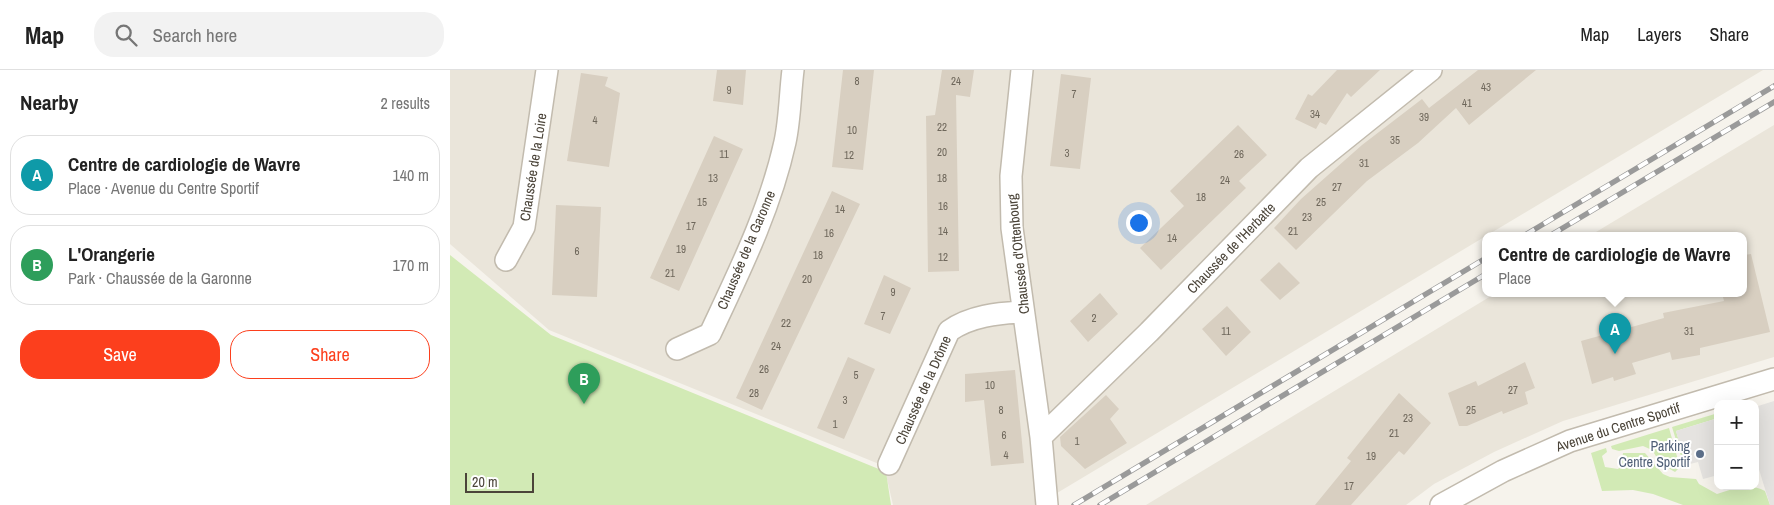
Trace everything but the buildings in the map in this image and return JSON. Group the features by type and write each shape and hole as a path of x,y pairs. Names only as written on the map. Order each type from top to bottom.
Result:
{"street":[{"name":"Chaussée de la Loire","path":"506,260 524,227 547,70"},
{"name":"Chaussée de la Garonne","path":"677,349 710,334 753,241 772,191 785,141 793,70"},
{"name":"Chaussée d'Ottenbourg","path":"1022,70 1011,176 1012,228 1040,437 1047,505"},
{"name":"Chaussée de l'Herbatte","path":"1040,437 1149,332 1309,168 1431,70"},
{"name":"Chaussée de la Drôme","path":"890,464 949,331 958,325 998,313 1023,312"},
{"name":"Avenue du Centre Sportif","path":"1441,505 1503,470 1570,441 1774,379"}],"shaded area":[{"path":"450,70 1763,70 1493,232 1482,232 1482,238 1037,505 893,505 884,466 549,330 450,244"},
{"path":"1774,125 1774,357 1563,421 1494,452 1434,484 1406,505 1146,505 1489,297 1747,297 1747,232 1596,232"},
{"path":"1774,401 1774,505 1770,505 1759,469 1759,406"},
{"name":"Parking Centre Sportif","path":"1714,419 1714,476 1703,479 1698,462 1686,465 1676,431"}],"green space":[{"path":"450,255 551,335 886,472 891,505 450,505"},
{"path":"1714,414 1714,419 1676,431 1686,465 1684,466 1672,427"},
{"path":"1669,428 1680,467 1675,472 1661,464 1652,450 1643,446 1619,451 1612,449 1611,446"},
{"path":"1606,448 1607,452 1602,456 1605,467 1618,469 1621,466 1623,453 1645,453 1663,474 1670,477 1696,479 1699,484 1717,494 1729,490 1759,490 1759,488 1765,491 1770,505 1683,505 1653,494 1633,490 1602,491 1591,453"}],"railway":[{"path":"1530,232 1774,86"},
{"path":"1556,232 1774,102"},
{"path":"1074,505 1482,260"},
{"path":"1100,505 1482,276"}],"place":[{"name":"Centre de cardiologie de Wavre","path":"1615,354"},
{"name":"L'Orangerie","path":"584,404"},
{"name":"Parking Centre Sportif","path":"1700,454"}]}
